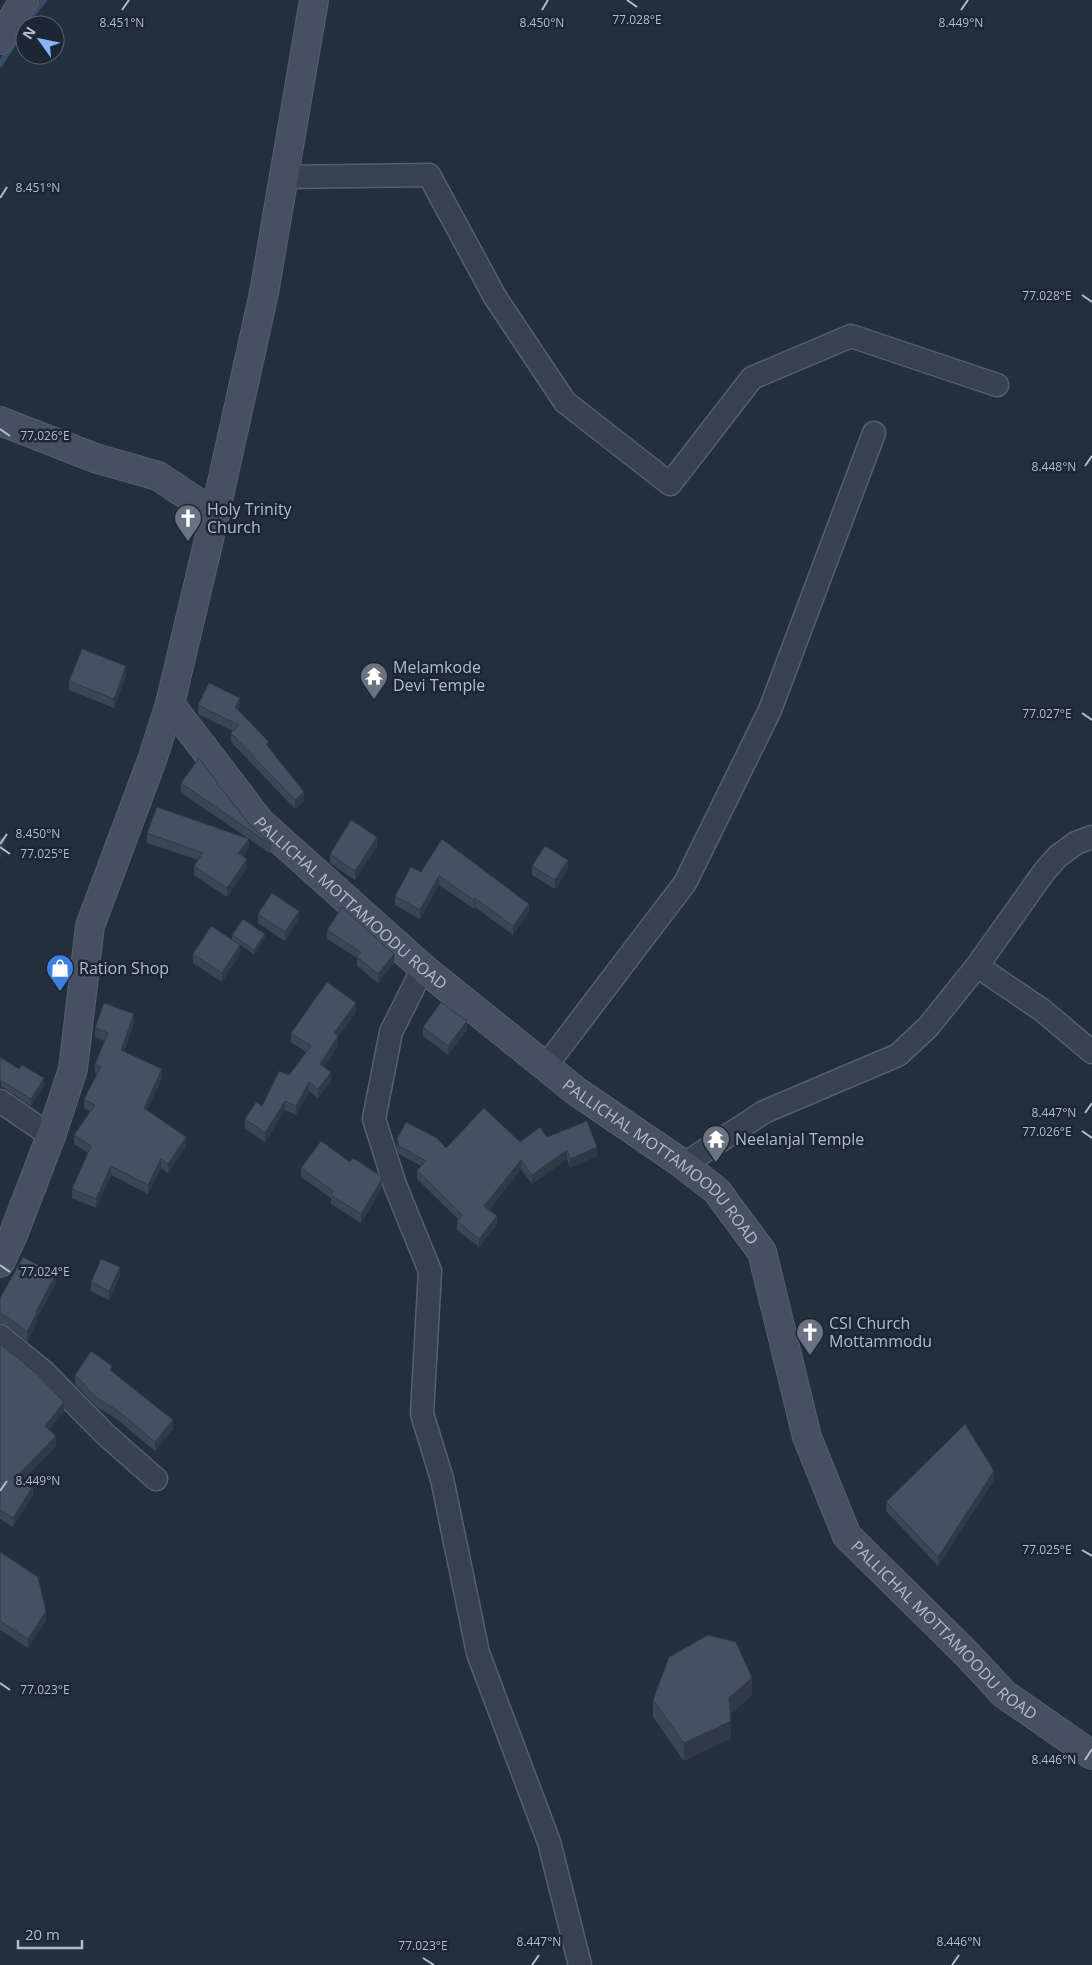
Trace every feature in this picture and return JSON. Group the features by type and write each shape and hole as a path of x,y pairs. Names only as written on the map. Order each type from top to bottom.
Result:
{"street":[{"path":"0,40 24,0"},
{"path":"0,1263 13,1235 51,1136 73,1069 90,926 152,760 170,704 215,514 264,293 314,0"},
{"path":"284,177 430,175 495,297 565,402 670,484 752,378 851,336 997,385"},
{"path":"0,421 95,458 158,476 215,514"},
{"path":"545,1067 685,883 770,710 874,433"},
{"name":"PALLICHAL MOTTAMOODU ROAD","path":"170,704 261,823 422,968 576,1091 683,1164 716,1191 762,1252 807,1436 847,1536 956,1643 1004,1694 1092,1755"},
{"path":"683,1164 764,1112 898,1055 928,1027 977,966 1044,872 1058,856 1076,843 1092,837"},
{"path":"977,966 1042,1010 1092,1052"},
{"path":"422,968 391,1032 374,1119 395,1185 430,1271 422,1414 442,1479 478,1653 549,1842 580,1965"},
{"path":"0,1101 51,1136"},
{"path":"0,1336 44,1372 105,1434 156,1478"}],"building":[{"path":"82,649 126,666 114,699 69,681"},
{"path":"209,683 240,698 235,707 269,742 266,744 304,792 295,800 231,733 239,725 198,705"},
{"path":"199,758 218,783 217,785 249,824 271,845 181,783"},
{"path":"157,807 249,839 238,853 247,859 227,888 194,866 203,853 147,833"},
{"path":"351,820 377,837 355,871 330,854"},
{"path":"0,838 5,840 0,850"},
{"path":"442,839 529,904 513,926 475,898 474,900 439,876 420,910 395,896 411,867 421,872"},
{"path":"545,846 568,860 555,880 532,866"},
{"path":"272,893 299,911 285,932 258,914"},
{"path":"342,907 394,954 378,974 357,957 361,952 327,930"},
{"path":"243,919 265,934 254,950 232,935"},
{"path":"211,926 240,945 222,973 193,954"},
{"path":"327,982 356,1003 334,1033 338,1036 320,1064 331,1072 318,1089 309,1082 296,1106 285,1101 265,1133 245,1119 256,1102 262,1106 279,1071 289,1075 311,1046 291,1033"},
{"path":"441,1002 467,1021 448,1046 423,1027"},
{"path":"104,1003 134,1014 121,1050 162,1069 144,1108 186,1137 168,1164 161,1159 148,1185 111,1166 96,1199 72,1189 91,1146 74,1135 95,1105 84,1099 101,1067 95,1064 108,1033 95,1028"},
{"path":"0,1057 19,1069 22,1065 44,1078 31,1099 0,1080"},
{"path":"484,1108 520,1142 540,1127 547,1137 587,1121 597,1147 570,1159 567,1150 532,1175 521,1160 484,1206 497,1216 479,1239 457,1221 462,1215 417,1170 426,1161 399,1146 397,1139 406,1122 437,1138 446,1148"},
{"path":"321,1141 350,1162 353,1158 381,1176 382,1179 361,1214 331,1195 333,1191 301,1168"},
{"path":"23,1257 56,1274 27,1332 8,1317 0,1314 0,1298"},
{"path":"101,1259 120,1267 109,1291 91,1282"},
{"path":"0,1344 35,1372 64,1402 45,1426 56,1436 17,1476 33,1486 13,1518 0,1510"},
{"path":"91,1351 112,1366 110,1370 173,1420 155,1442 118,1411 97,1398 75,1375"},
{"path":"965,1424 994,1471 938,1557 886,1502"},
{"path":"0,1552 38,1577 46,1611 28,1639 0,1621"},
{"path":"708,1635 736,1642 752,1678 729,1698 731,1721 684,1743 653,1700 669,1657"}],"waterway":[{"path":"32,15 44,0"},
{"path":"0,64 13,44"}],"place":[{"name":"Holy Trinity Church","path":"188,542"},
{"name":"Melamkode Devi Temple","path":"374,700"},
{"name":"Ration Shop","path":"60,992"},
{"name":"Neelanjal Temple","path":"716,1163"},
{"name":"CSI Church Mottammodu","path":"810,1356"}]}
